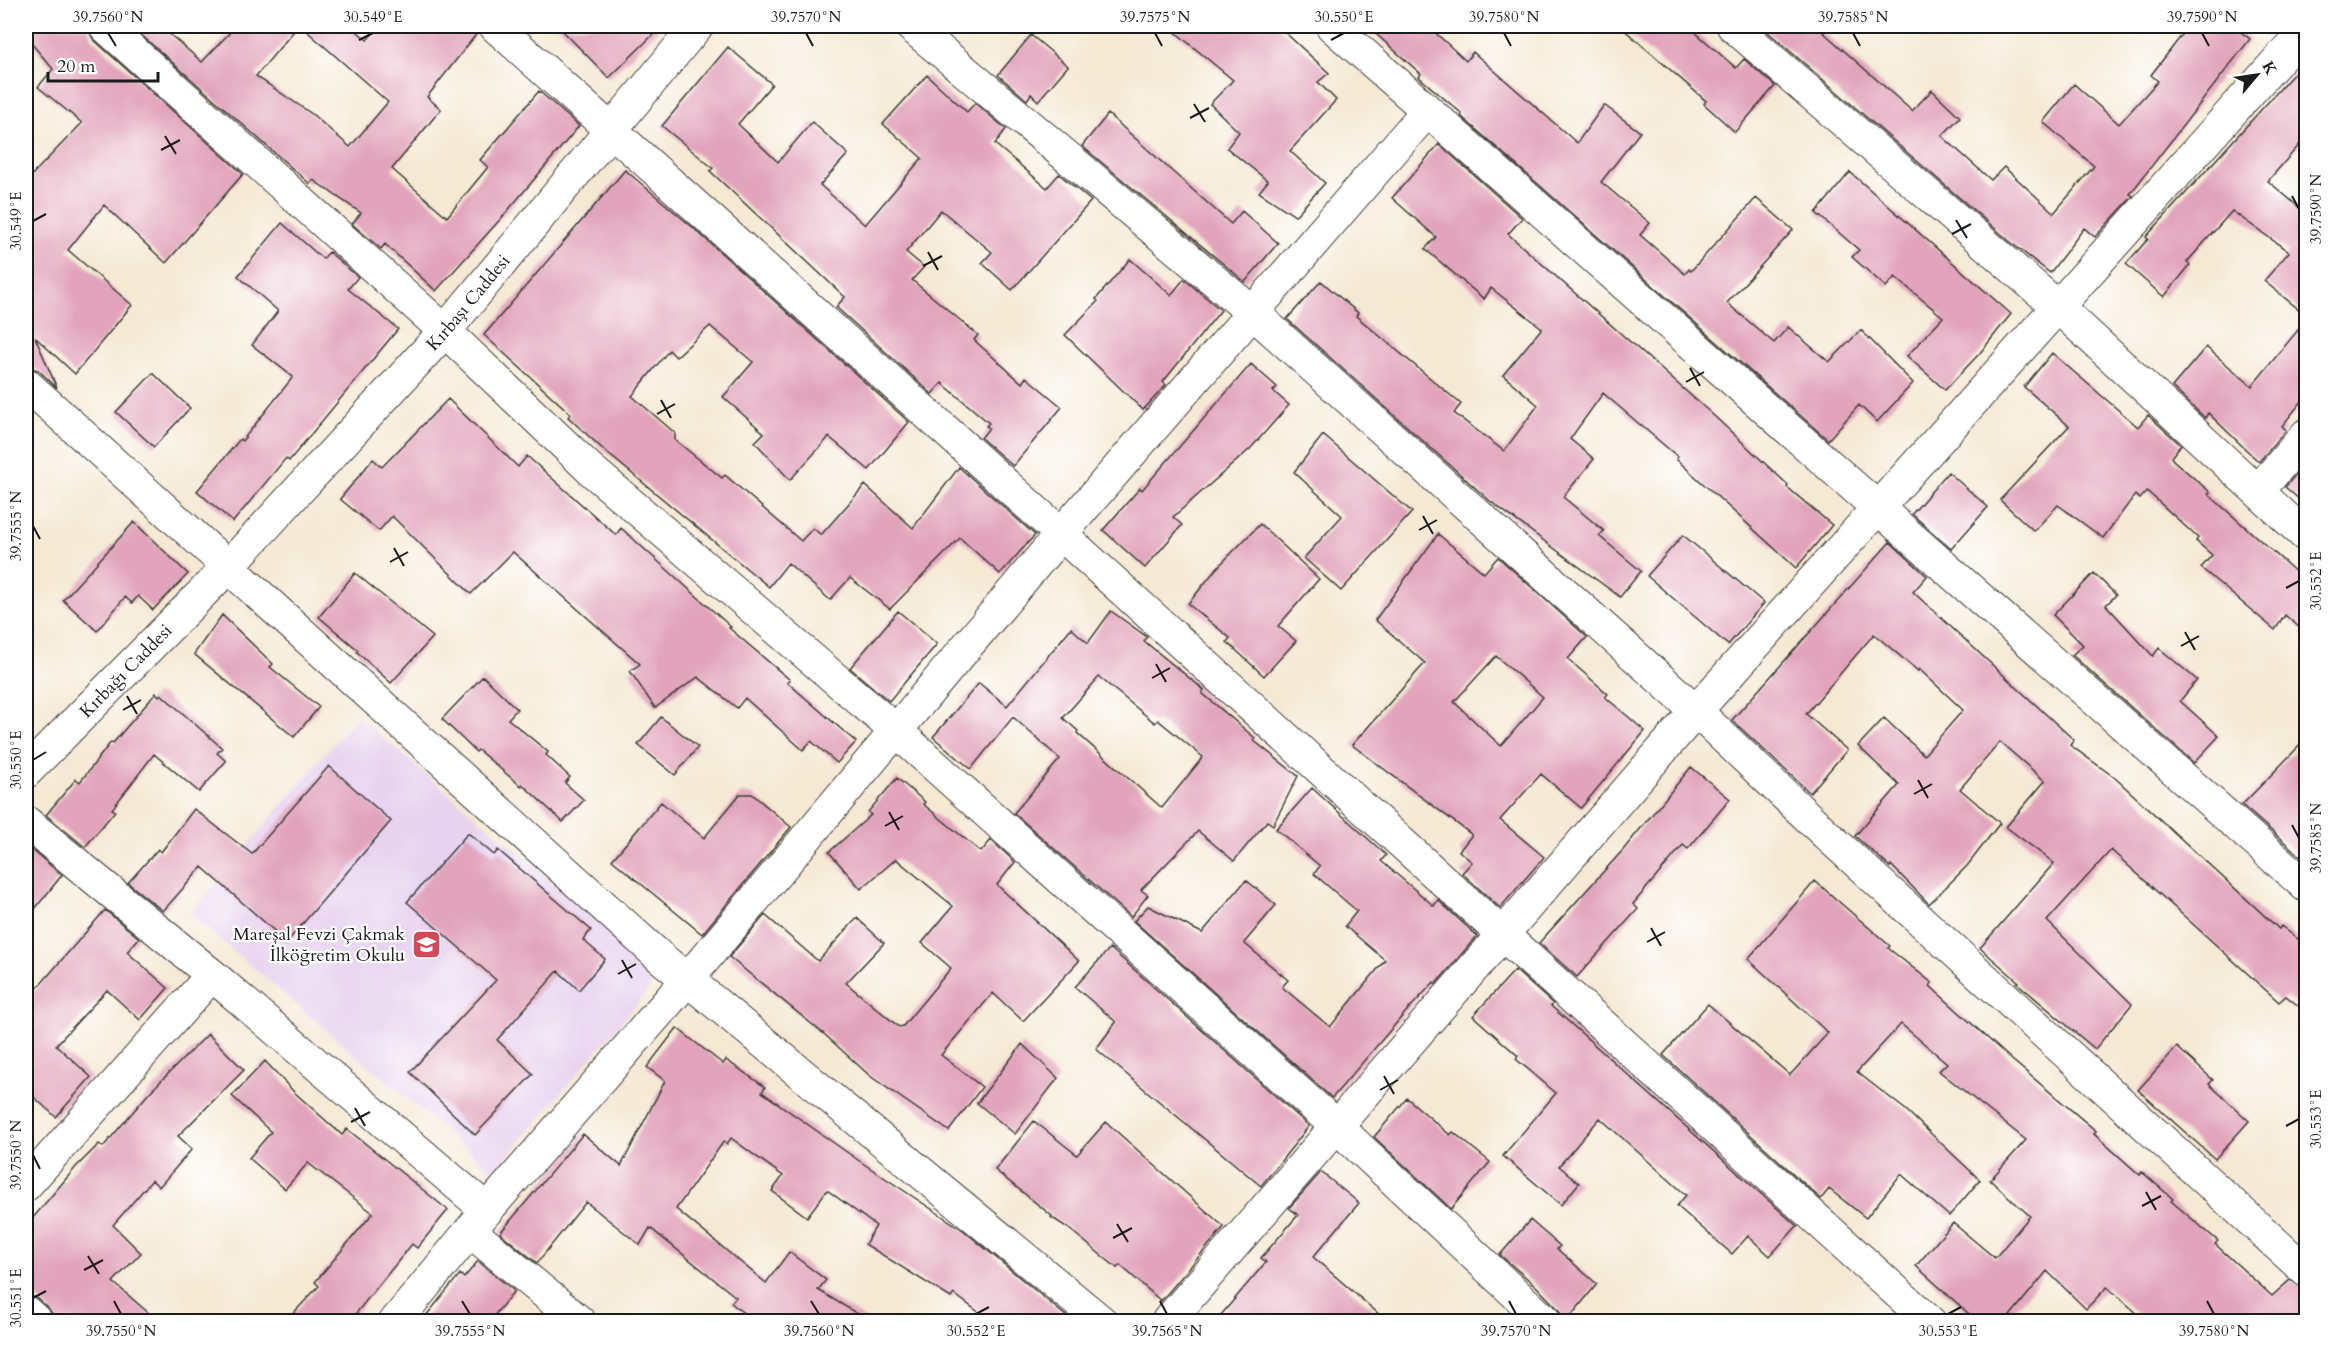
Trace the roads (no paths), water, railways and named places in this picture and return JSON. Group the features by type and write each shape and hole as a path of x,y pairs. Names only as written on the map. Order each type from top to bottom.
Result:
{"street":[{"path":"105,26 446,331 589,468 896,730 1335,1125 1546,1322"},
{"path":"495,26 1061,534 1930,1322"},
{"name":"Kırbaşı Caddesi","path":"227,568 446,331 697,26"},
{"path":"911,26 1252,312 1696,711 1829,837 2307,1271"},
{"path":"1332,26 2307,886"},
{"path":"1733,26 2058,307 2307,536"},
{"path":"1167,1322 1335,1125 1696,711 2307,29"},
{"path":"395,1322 478,1221 687,980 1061,534 1427,111"},
{"path":"26,384 227,568 687,980 1102,1322"},
{"path":"2258,491 2307,435"},
{"name":"Kırbağı Caddesi","path":"26,772 227,568"},
{"path":"26,822 212,975 478,1221 580,1322"},
{"path":"26,1185 212,975"},
{"path":"26,1312 37,1322"}],"place":[{"name":"Mareşal Fevzi Çakmak İlköğretim Okulu","path":"426,944"}]}
